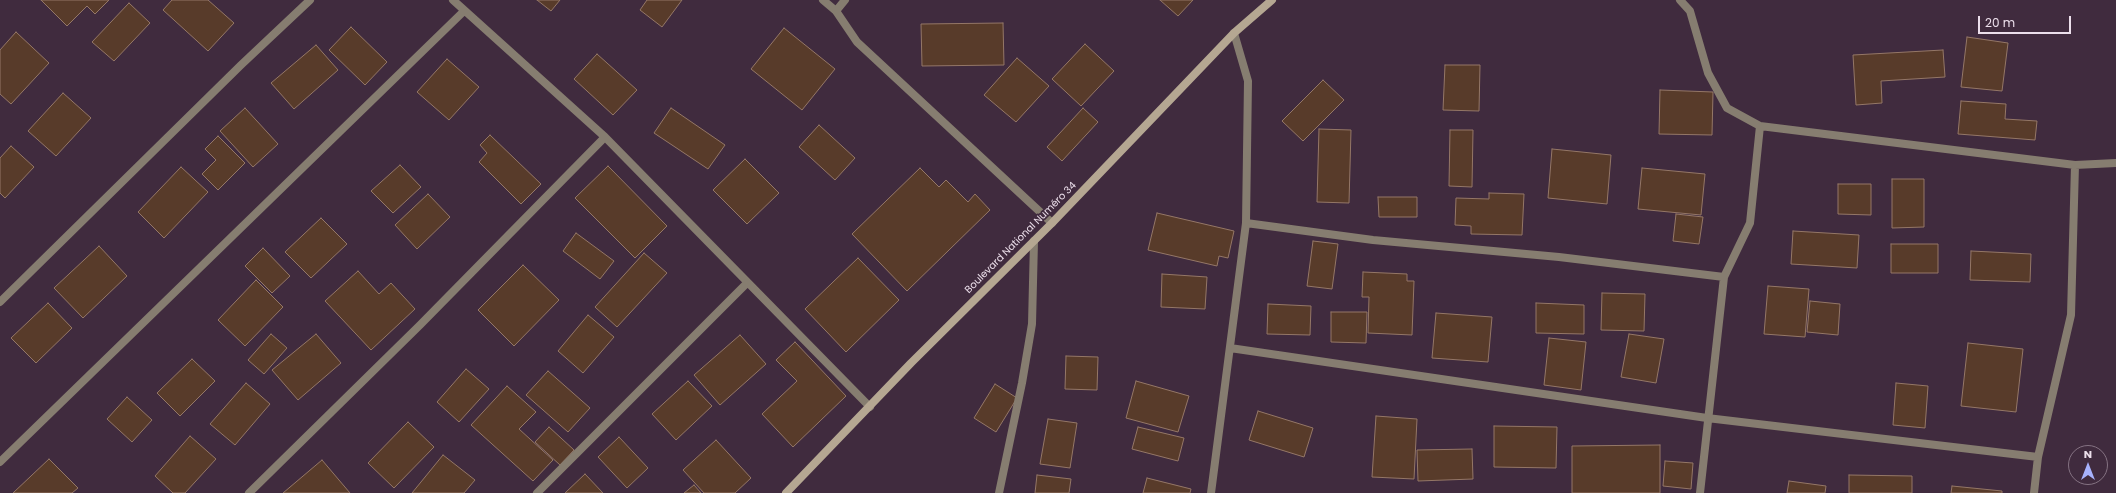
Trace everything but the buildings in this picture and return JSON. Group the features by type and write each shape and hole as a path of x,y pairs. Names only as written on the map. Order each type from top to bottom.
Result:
{"main road":[{"name":"Boulevard National Numéro 34","path":"786,493 911,363 1052,223 1234,33 1272,0"}],"street":[{"path":"0,302 241,65 310,0"},
{"path":"453,0 605,137 870,407"},
{"path":"823,0 836,11 857,42 1052,223"},
{"path":"836,11 845,0"},
{"path":"1680,0 1690,11 1708,73 1727,108 1760,126 2075,165 2116,164"},
{"path":"0,462 464,11"},
{"path":"1211,493 1246,223 1248,81 1234,33"},
{"path":"1700,493 1707,418 1724,277 1750,223 1760,126"},
{"path":"249,493 420,325 605,137"},
{"path":"2034,493 2038,457 2071,315 2075,165"},
{"path":"1246,223 1373,240 1559,257 1724,277"},
{"path":"999,493 1022,383 1032,324 1034,240"},
{"path":"536,493 748,284"},
{"path":"1230,348 1707,418 2038,457"}]}
